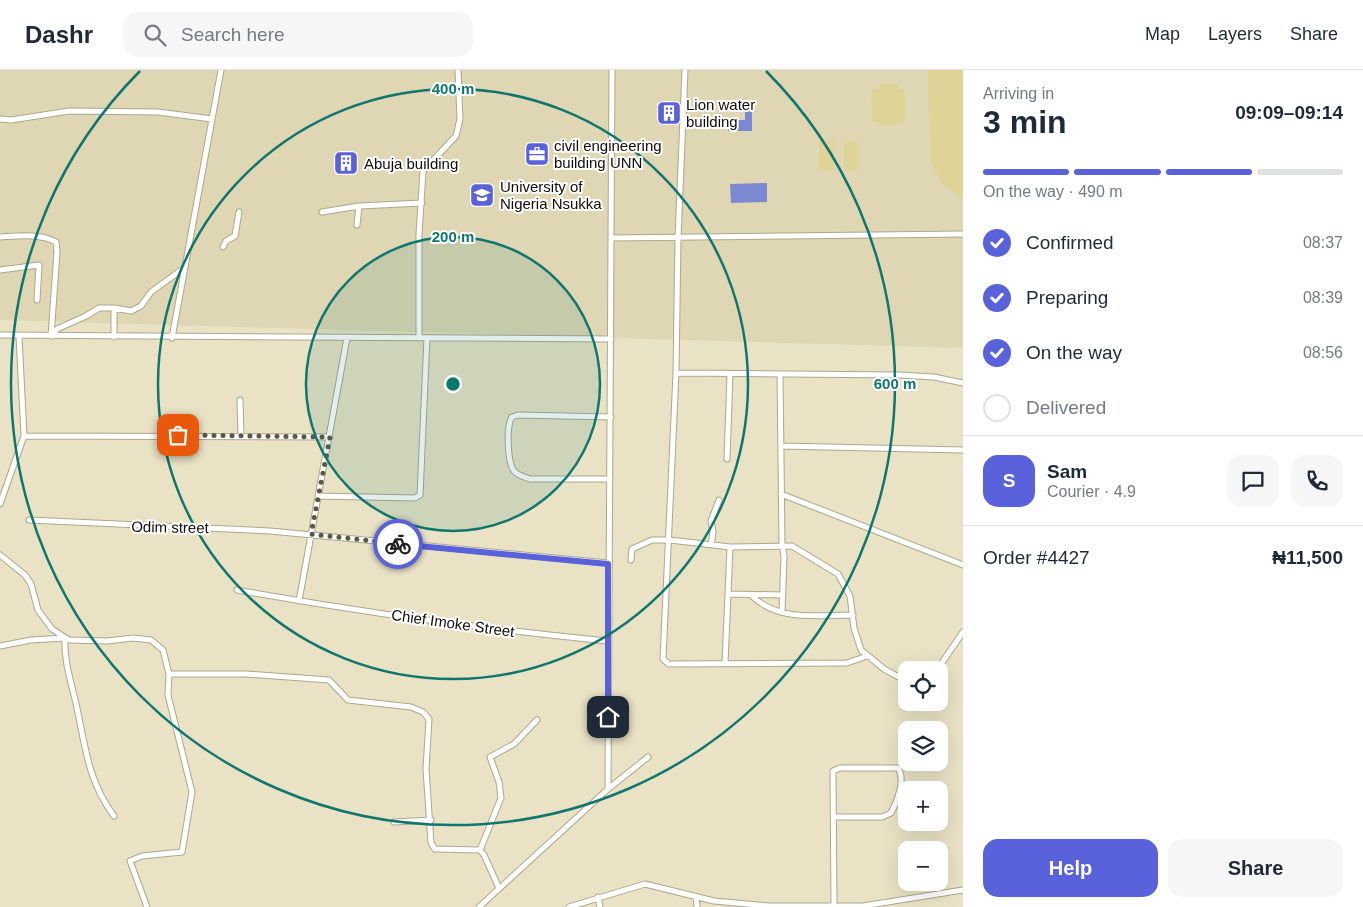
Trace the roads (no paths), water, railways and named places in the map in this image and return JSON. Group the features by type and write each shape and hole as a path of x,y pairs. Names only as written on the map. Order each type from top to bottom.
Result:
{"street":[{"path":"172,338 221,70"},
{"path":"419,338 419,234 423,172 456,136 460,120 458,70"},
{"path":"608,789 607,641 611,417 612,70"},
{"path":"685,70 678,238 676,373 670,540 663,659 670,664 847,663 867,656"},
{"path":"0,119 11,120 69,111 158,112 212,120"},
{"path":"322,212 359,206 422,203"},
{"path":"357,225 359,206"},
{"path":"222,247 226,241 235,236 239,212"},
{"path":"611,238 963,234"},
{"path":"0,236 25,236 50,239 56,242 57,252 51,336"},
{"path":"0,270 39,265 37,300"},
{"path":"51,336 57,329 99,308 131,311 140,306 152,292 184,268"},
{"path":"114,308 114,337"},
{"path":"0,336 611,339"},
{"path":"0,504 24,436 19,336"},
{"path":"299,601 347,338"},
{"path":"318,496 415,498 420,495 427,338"},
{"path":"676,373 934,376 963,383"},
{"path":"727,459 730,374"},
{"path":"780,374 782,545 784,556 782,612"},
{"path":"240,400 241,436"},
{"path":"610,479 530,479 522,477 516,473 510,463 509,426 512,417 518,415 611,417"},
{"path":"24,436 330,437"},
{"path":"781,446 963,450"},
{"path":"781,494 963,566"},
{"path":"711,544 713,532 711,521 719,500"},
{"name":"Odim street","path":"29,520 311,534 608,564"},
{"path":"631,560 632,549 652,540 670,540 730,547 792,546 838,574 850,596 857,640 861,650 884,669 898,677"},
{"path":"725,664 730,547"},
{"path":"0,555 25,575 31,584 38,610 52,629 65,638"},
{"name":"Chief Imoke Street","path":"237,590 299,601 534,634 607,641"},
{"path":"729,594 752,596 757,594 783,595"},
{"path":"752,596 760,604 798,616 853,615"},
{"path":"943,661 963,632"},
{"path":"65,638 67,670 89,770 104,803 114,816"},
{"path":"0,646 31,640 65,638 76,641 133,638 151,640 163,650 169,674 168,695 192,792 182,852 142,856 130,861 147,907"},
{"path":"169,674 246,674 328,680 348,700 411,707 423,712 429,719 426,769 431,843 435,849 480,850"},
{"path":"480,850 501,798 499,782 490,758 514,744 537,720"},
{"path":"479,907 608,789 648,758"},
{"path":"834,817 882,817 890,813 898,795 901,772 898,768 840,768 834,771 834,817 834,906"},
{"path":"394,822 430,820"},
{"path":"480,850 498,888"},
{"path":"569,907 645,884 696,897 769,906 863,906 963,890"},
{"path":"598,897 600,907"},
{"path":"696,897 698,907"}],"water":[{"path":"745,109 752,109 752,131 728,131 728,120 745,120"},
{"path":"767,183 767,202 731,203 730,184"}],"place":[{"name":"Lion water building","path":"669,113"},
{"name":"civil engineering building UNN","path":"537,154"},
{"name":"Abuja building","path":"346,163"},
{"name":"University of Nigeria Nsukka","path":"482,195"}]}
